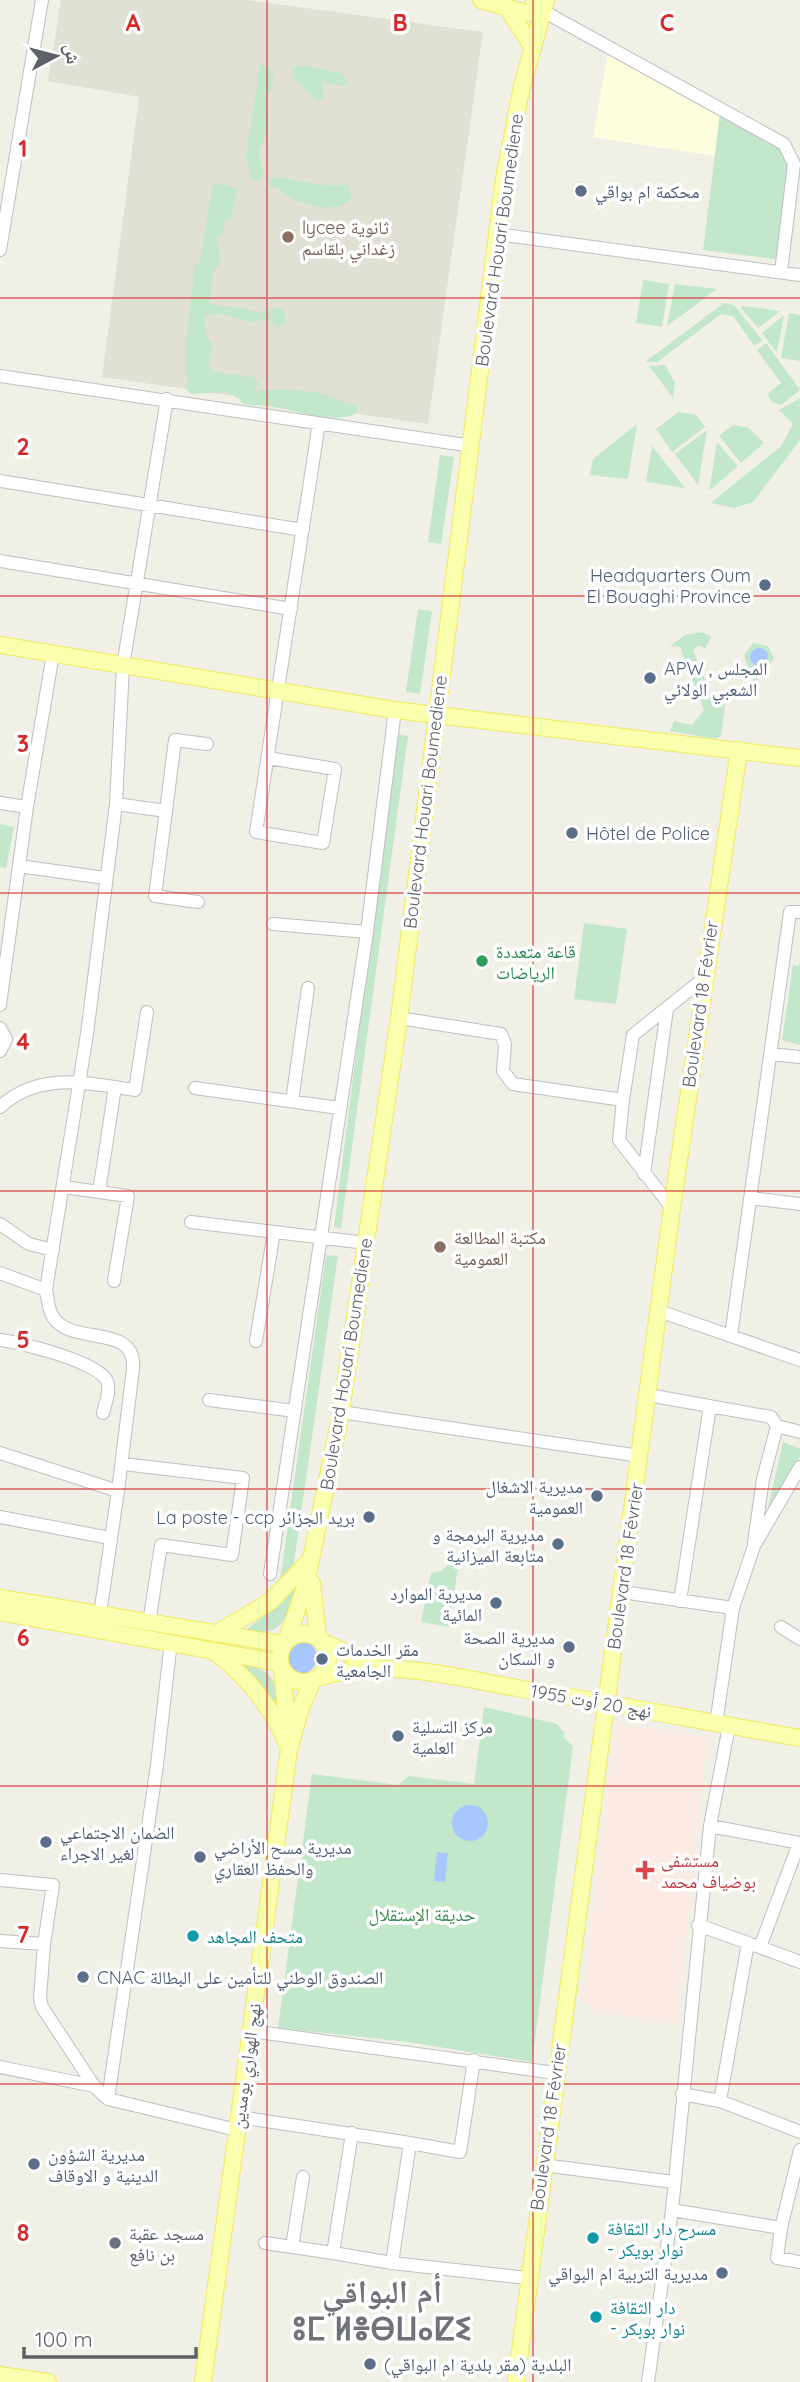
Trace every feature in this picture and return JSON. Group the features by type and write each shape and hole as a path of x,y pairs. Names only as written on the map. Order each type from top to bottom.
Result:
{"main road":[{"path":"481,0 526,13 547,5"},
{"name":"Boulevard Houari Boumediene","path":"285,1642 313,1556 341,1412 399,1018 497,234 513,129 533,48 547,5"},
{"path":"508,9 533,48"},
{"path":"0,645 395,710 800,758"},
{"name":"Boulevard 18 Février","path":"516,2382 527,2278 703,979 739,750"},
{"path":"214,1642 270,1602 313,1556"},
{"name":"Boulevard Houari Boumediene","path":"313,1556 312,1597 320,1640"},
{"path":"0,1598 99,1621 171,1642 214,1642 285,1642 303,1633 320,1640 328,1661 315,1679 299,1682 281,1666 214,1642 149,1623 99,1621 0,1612"},
{"name":"نهج 20 أوت 1955","path":"320,1640 382,1667"},
{"path":"214,1642 277,1720 289,1750"},
{"path":"281,1666 285,1642"},
{"name":"نهج الهواري بومدين","path":"281,1666 289,1750"},
{"name":"نهج 20 أوت 1955","path":"315,1679 356,1668 382,1667 605,1702 800,1738"},
{"name":"نهج الهواري بومدين","path":"203,2382 289,1750 304,1698 315,1679"},
{"path":"0,2375 43,2382"}],"street":[{"path":"0,250 4,208 42,0"},
{"path":"547,5 784,144 797,164 786,222 781,272"},
{"path":"786,222 800,223"},
{"path":"497,234 800,275"},
{"path":"0,376 472,446"},
{"path":"99,1621 123,1464 132,1354 122,1342 63,1326 52,1315 46,1290 79,1083 116,804 123,666 167,400"},
{"path":"268,758 335,769 324,843 256,832 319,423"},
{"path":"0,481 150,508 303,530"},
{"path":"0,561 291,609"},
{"path":"0,1005 27,807 53,654"},
{"path":"270,1574 367,932 395,710"},
{"path":"198,902 155,896 175,740 207,744"},
{"path":"0,803 27,807"},
{"path":"116,804 166,811"},
{"path":"19,866 105,878"},
{"path":"731,1336 790,912 800,912"},
{"path":"274,924 367,932"},
{"path":"672,1208 619,1140 623,1100 633,1035 703,979"},
{"path":"292,1101 308,988"},
{"path":"644,1174 667,1009"},
{"path":"0,1107 19,1092 42,1083 79,1083 135,1090 147,1012"},
{"path":"399,1018 501,1034 505,1044 503,1071 513,1084 623,1100"},
{"path":"0,1028 6,1039 0,1051"},
{"path":"771,1054 800,1057"},
{"path":"99,1192 115,1087"},
{"path":"195,1088 339,1108"},
{"path":"64,1186 128,1196 114,1281"},
{"path":"751,1198 800,1203"},
{"path":"191,1222 366,1243"},
{"path":"0,1224 29,1244 53,1250"},
{"path":"256,1341 274,1232"},
{"path":"0,1273 46,1290"},
{"path":"659,1311 800,1360"},
{"path":"0,1340 51,1352 98,1370 107,1380 108,1394 103,1413"},
{"path":"648,1395 771,1417 777,1426 800,1432"},
{"path":"209,1401 295,1411"},
{"path":"680,1601 710,1406"},
{"path":"341,1412 640,1456"},
{"path":"648,2382 672,2210 698,1925 723,1725 733,1608 754,1546 763,1479 777,1426"},
{"path":"0,1453 118,1491"},
{"path":"123,1464 243,1478 232,1555 161,1545 149,1623"},
{"path":"754,1546 800,1467"},
{"path":"0,1517 110,1538"},
{"path":"622,1592 733,1608"},
{"path":"781,1627 800,1639"},
{"path":"108,2099 157,1765 171,1642"},
{"path":"710,1826 800,1843 754,1945 720,2101"},
{"path":"0,1880 53,1885 44,1944 40,1998 42,2007 94,2086 108,2099 238,2124 352,2133 460,2152 474,2060"},
{"path":"698,1925 800,1962"},
{"path":"0,1941 44,1944"},
{"path":"251,2031 555,2073"},
{"path":"0,2067 94,2086"},
{"path":"682,2094 720,2101 800,2132"},
{"path":"333,2253 352,2133"},
{"path":"392,2263 410,2143"},
{"path":"800,2150 781,2228 777,2258 800,2262"},
{"path":"543,2165 673,2182"},
{"path":"292,2247 303,2178"},
{"path":"672,2210 781,2228"},
{"path":"265,2243 392,2263 527,2278"}],"shaded area":[{"name":"lycee ثانوية زغداني بلقاسم","path":"61,0 247,0 483,32 428,424 102,377 139,97 48,81"},
{"path":"608,53 720,113 715,156 593,137"},
{"name":"مستشفى بوضياف محمد","path":"615,1724 707,1737 677,2025 592,2011 593,2005 582,2003"}],"green space":[{"path":"260,65 268,65 274,71 272,89 267,96 269,129 258,152 263,172 260,180 252,181 246,157"},
{"path":"310,66 342,74 348,82 346,86 322,83 324,100 316,100 292,76 293,67"},
{"path":"720,113 775,142 794,164 782,260 703,250"},
{"path":"276,177 322,185 348,184 352,196 346,203 338,206 304,203 278,188 270,187 268,179"},
{"path":"222,184 238,189 231,219 223,224 224,232 218,238 220,264 214,270 209,303 258,313 282,307 286,315 284,324 277,328 270,321 261,319 254,323 221,314 205,315 205,332 213,347 208,364 212,372 254,377 259,384 254,391 309,391 326,395 357,405 357,413 336,418 313,416 268,406 247,405 226,392 191,394 185,388 188,380 185,359 194,267 200,261 213,185"},
{"path":"643,280 669,284 662,327 636,323"},
{"path":"675,284 717,289 667,326"},
{"path":"724,303 734,305 762,340 754,346 733,316 721,314 657,362 645,362"},
{"path":"740,307 780,311 758,328"},
{"path":"789,313 800,315 800,361 781,358"},
{"path":"784,315 777,353 762,333"},
{"path":"766,343 800,390 781,405 772,402 767,394 781,383 757,350"},
{"path":"665,365 675,383 673,398 649,366"},
{"path":"800,398 800,440 753,502 734,508 711,503 781,446 793,424 779,410"},
{"path":"678,412 696,415 705,427 672,452 656,429"},
{"path":"637,424 628,479 590,475 593,459"},
{"path":"733,425 749,428 764,443 741,463 719,436"},
{"path":"707,430 698,485 675,454"},
{"path":"717,442 738,466 709,491"},
{"path":"652,446 685,488 646,482"},
{"path":"440,455 454,457 441,544 428,542"},
{"path":"418,609 432,611 420,694 406,692"},
{"path":"702,632 711,637 705,649 699,645 693,650 712,696 725,705 721,736 715,739 670,731 674,721 692,725 704,710 680,647 670,646 685,635"},
{"path":"753,643 768,646 774,658 754,685 744,655"},
{"path":"397,734 408,736 341,1228 334,1227"},
{"path":"0,824 14,827 6,868 0,867"},
{"path":"584,923 627,929 616,1004 574,999"},
{"path":"800,961 800,1045 782,1040 793,965 799,966"},
{"path":"326,1255 338,1256 294,1562 280,1582"},
{"path":"783,1442 800,1449 800,1457 767,1512"},
{"path":"448,1565 458,1567 449,1627 421,1622 431,1573 441,1571"},
{"path":"298,1584 282,1623 268,1631 243,1632 268,1613"},
{"path":"235,1660 258,1668 270,1677 277,1692 282,1715"},
{"name":"حديقة الإستقلال","path":"484,1707 557,1724 565,1734 563,1737 573,1746 532,2062 408,2042 278,2028 312,1774 399,1785 408,1776 474,1784"}],"water":[{"path":"759,648 765,651 768,657 765,663 759,666 753,663 750,657 753,651"},
{"path":"300,1640 312,1645 317,1657 312,1669 300,1674 288,1669 283,1657 288,1645"},
{"path":"470,1805 483,1810 488,1823 483,1836 470,1841 457,1836 452,1823 457,1810"},
{"path":"437,1852 448,1853 445,1882 434,1881"}],"place":[{"name":"محكمة ام بواقي","path":"581,191"},
{"name":"lycee ثانوية زغداني بلقاسم","path":"288,237"},
{"name":"Headquarters Oum El Bouaghi Province","path":"765,585"},
{"name":"APW , المجلس الشعبي الولائي","path":"650,678"},
{"name":"Hôtel de Police","path":"572,833"},
{"name":"قاعة متعددة الرياضات","path":"482,961"},
{"name":"مكتبة المطالعة العمومية","path":"440,1247"},
{"name":"مديرية الاشغال العمومية","path":"597,1496"},
{"name":"La poste - ccp بريد الجزائر","path":"369,1517"},
{"name":"مديرية البرمجة و متابعة الميزانية","path":"558,1544"},
{"name":"مديرية الموارد المائية","path":"496,1603"},
{"name":"مديرية الصحة و السكان","path":"569,1647"},
{"name":"مقر الخدمات الجامعية","path":"322,1659"},
{"name":"مركز التسلية العلمية","path":"398,1736"},
{"name":"الضمان الاجتماعي لغير الاجراء","path":"46,1842"},
{"name":"مديرية مسح الأراضي والحفظ العقاري","path":"200,1857"},
{"name":"مستشفى بوضياف محمد","path":"645,1870"},
{"name":"متحف المجاهد","path":"193,1936"},
{"name":"CNAC الصندوق الوطني للتأمين على البطالة","path":"83,1977"},
{"name":"مديرية الشؤون الدينية و الاوقاف","path":"34,2164"},
{"name":"مسرح دار الثقافة - نوار بويكر","path":"593,2238"},
{"name":"مسجد عقبة بن نافع","path":"115,2243"},
{"name":"مديرية التربية ام البواقي","path":"722,2273"},
{"name":"دار الثقافة - نوار بوبكر","path":"596,2317"},
{"name":"البلدية (مقر بلدية ام البواقي)","path":"370,2364"}],"district":[{"name":"أم البواقي ⵓⵎ ⵍⴻⴱⵡⴰⵇⵉ","path":"382,2310"}]}
